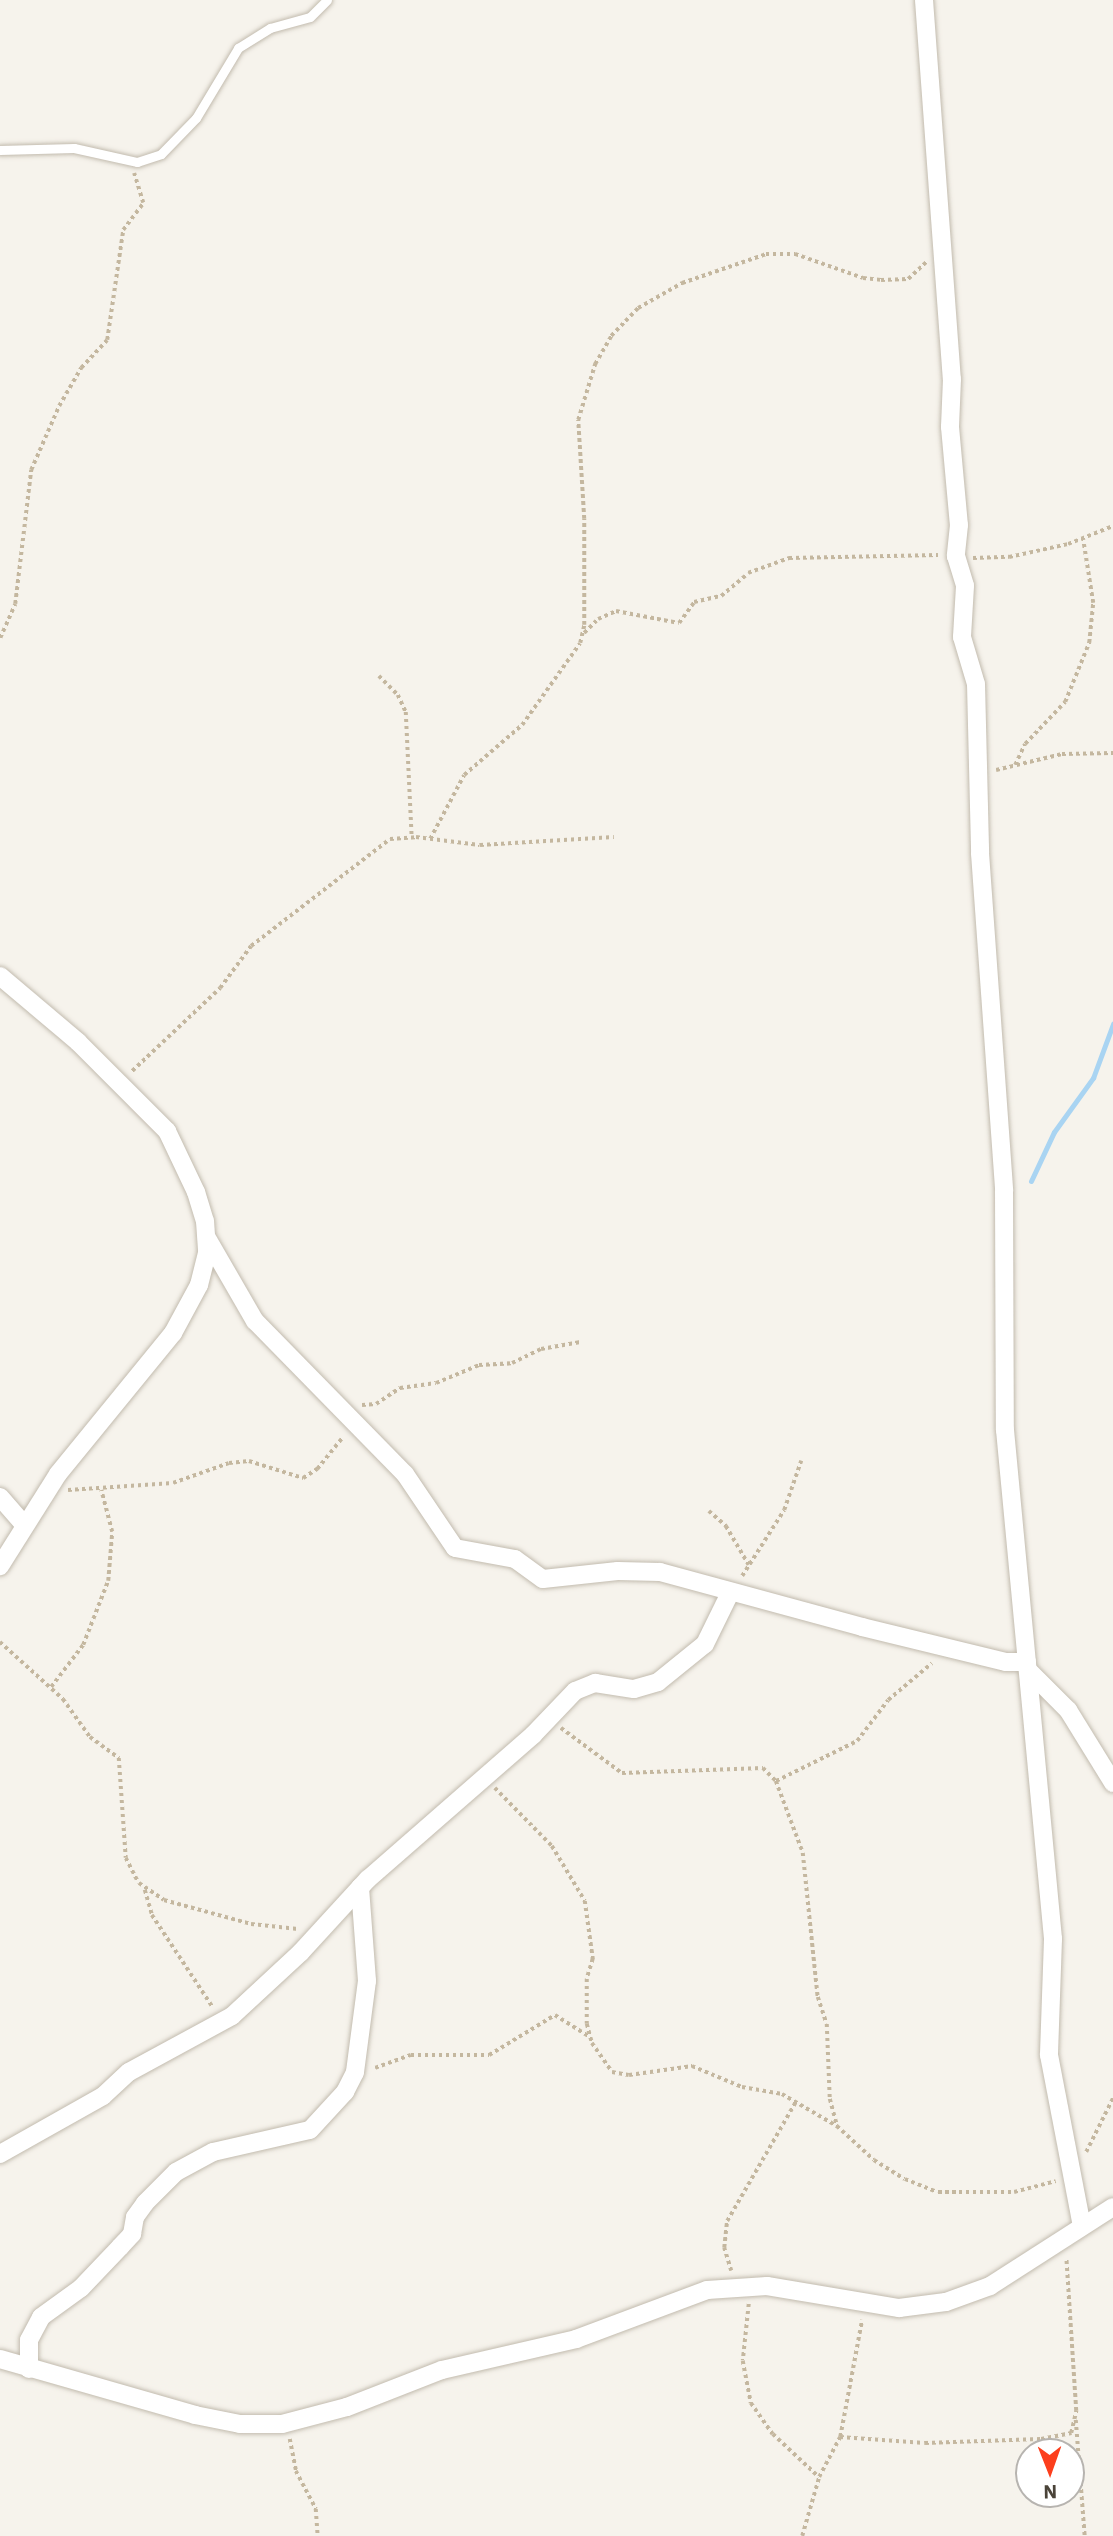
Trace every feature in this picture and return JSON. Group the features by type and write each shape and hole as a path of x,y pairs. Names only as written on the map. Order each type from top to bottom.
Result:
{"street":[{"path":"924,0 952,390 950,428 959,525 956,556 965,586 962,648 976,684 981,782 980,853 1004,1191 1004,1430 1053,1940 1049,2055 1069,2175 1082,2226"},
{"path":"0,976 78,1042 119,1086 167,1131 196,1192 206,1238 255,1321 355,1421 424,1497 455,1548 515,1559 543,1579 618,1571 660,1572 731,1593 1027,1666 1068,1710 1113,1783"},
{"path":"1,1561 48,1490 173,1333 199,1285 206,1238"},
{"path":"0,1497 26,1526"},
{"path":"0,2154 103,2096 129,2072 223,2022 321,1931 360,1888 549,1720 584,1685 634,1689 658,1682 705,1644 731,1593"},
{"path":"29,2369 29,2340 41,2317 81,2288 120,2247 132,2234 135,2217 145,2203 176,2172 214,2152 310,2130 349,2083 355,2072 367,1981 360,1888"},
{"path":"0,2359 240,2424 295,2421 346,2407 442,2370 576,2339 683,2296 744,2286 867,2305 924,2307 946,2302 990,2286 1113,2207"}],"lane":[{"path":"0,150 75,148 132,161 161,154 177,141 213,94 238,48 270,28 310,17 327,0"}],"path":[{"path":"0,638 15,604 31,470 59,406 81,368 107,340 123,230 143,203 132,161"},
{"path":"582,635 584,519 578,421 595,364 611,336 638,308 682,283 766,254 795,254 863,278 908,279 942,243"},
{"path":"430,839 464,775 522,725 582,635 598,619 616,611 679,623 694,602 720,596 748,573 789,558 822,554 1009,557 1083,540 1113,526"},
{"path":"1015,765 1025,744 1065,702 1089,643 1093,603 1083,540"},
{"path":"379,676 398,695 406,712 412,837"},
{"path":"981,782 998,769 1062,754 1113,753"},
{"path":"119,1086 220,988 251,946 298,914 371,850 390,839 412,837 480,845 614,837"},
{"path":"48,1490 173,1483 229,1463 249,1461 303,1478 317,1469 355,1421 360,1406 376,1404 400,1388 436,1382 480,1365 512,1363 547,1347 580,1342"},
{"path":"731,1593 784,1510 801,1461"},
{"path":"51,1687 83,1645 108,1581 112,1532 101,1489"},
{"path":"709,1511 726,1526 749,1565"},
{"path":"0,1642 51,1687 90,1737 119,1758 126,1858 145,1888 152,1915 223,2022"},
{"path":"776,1781 857,1741 888,1700 954,1647"},
{"path":"549,1720 622,1773 763,1768 776,1781 803,1853 818,1997 827,2024 830,2099 837,2126"},
{"path":"484,1777 552,1846 585,1901 593,1950 586,2003 590,2037 605,2064 618,2075 664,2067 702,2067 731,2083 782,2094 837,2126 874,2160 905,2179 938,2192 1014,2192 1069,2175 1094,2141 1113,2098"},
{"path":"145,1888 164,1900 251,1924 321,1931"},
{"path":"349,2083 379,2065 411,2055 501,2051 521,2032 555,2015 590,2037"},
{"path":"796,2102 727,2221 725,2256 744,2286 745,2383 751,2403 778,2440 819,2477"},
{"path":"1059,2240 1069,2269 1070,2369 1085,2536"},
{"path":"802,2536 819,2477 840,2437 857,2333 867,2305"},
{"path":"840,2437 880,2444 1041,2440 1071,2433 1076,2418"},
{"path":"295,2421 290,2452 313,2498 318,2536"}],"waterway":[{"path":"1031,1181 1054,1132 1093,1078 1113,1024"}]}
